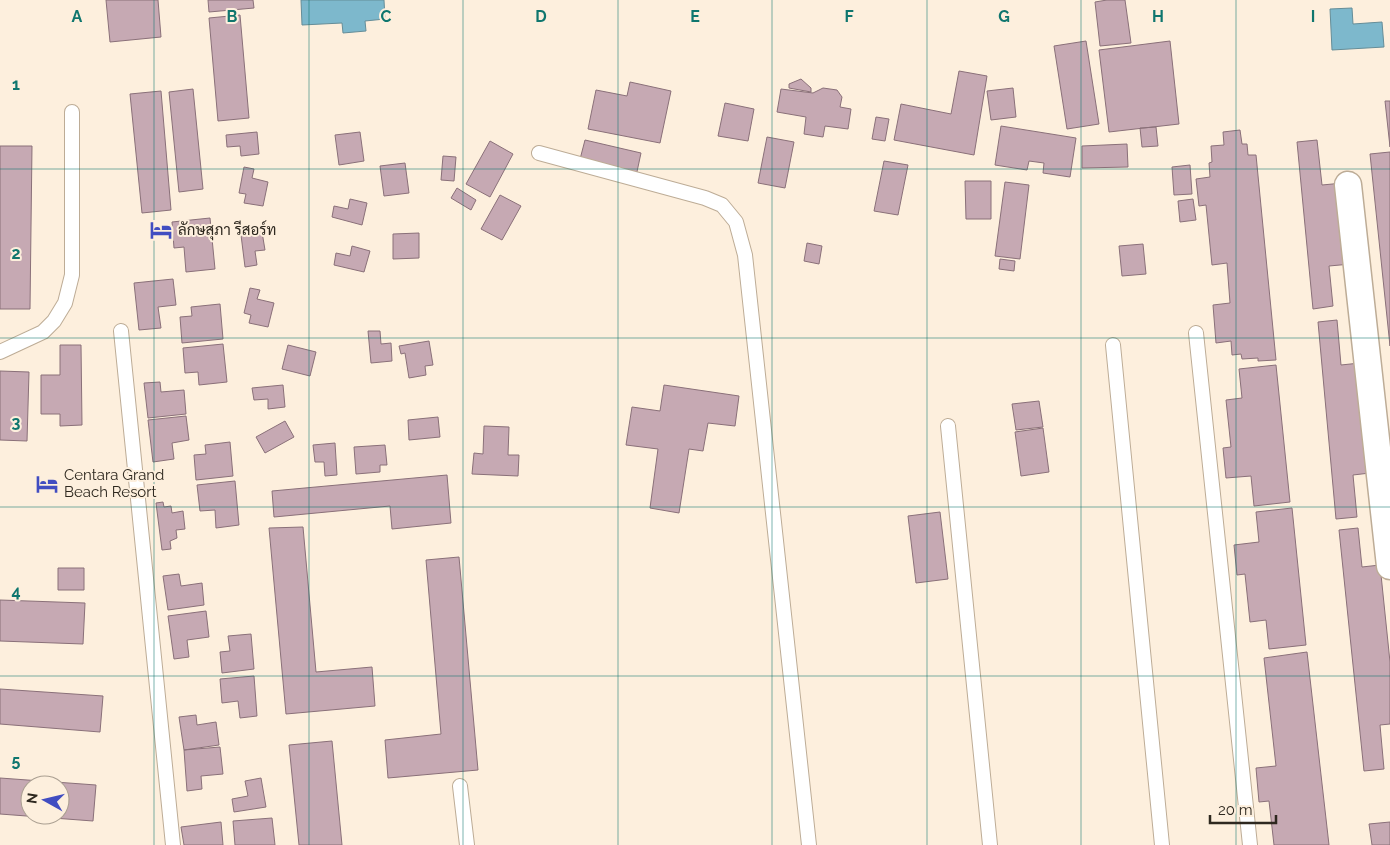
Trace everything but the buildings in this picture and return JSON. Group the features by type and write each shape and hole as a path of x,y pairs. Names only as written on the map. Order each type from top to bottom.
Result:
{"street":[{"path":"1348,185 1390,566"}],"lane":[{"path":"0,352 43,332 54,321 65,303 72,275 72,112"},
{"path":"539,153 705,198 722,205 736,222 745,255 809,845"},
{"path":"121,331 173,845"},
{"path":"1196,333 1250,845"},
{"path":"1113,345 1162,845"},
{"path":"948,426 990,845"},
{"path":"460,786 466,845"}],"water":[{"path":"301,0 384,0 385,19 365,21 366,31 343,33 342,23 302,25"},
{"path":"1352,8 1353,24 1382,22 1384,47 1332,50 1330,9"}],"place":[{"name":"ลักษสุภา รีสอร์ท","path":"161,230"},
{"name":"Centara Grand Beach Resort","path":"47,484"}]}
